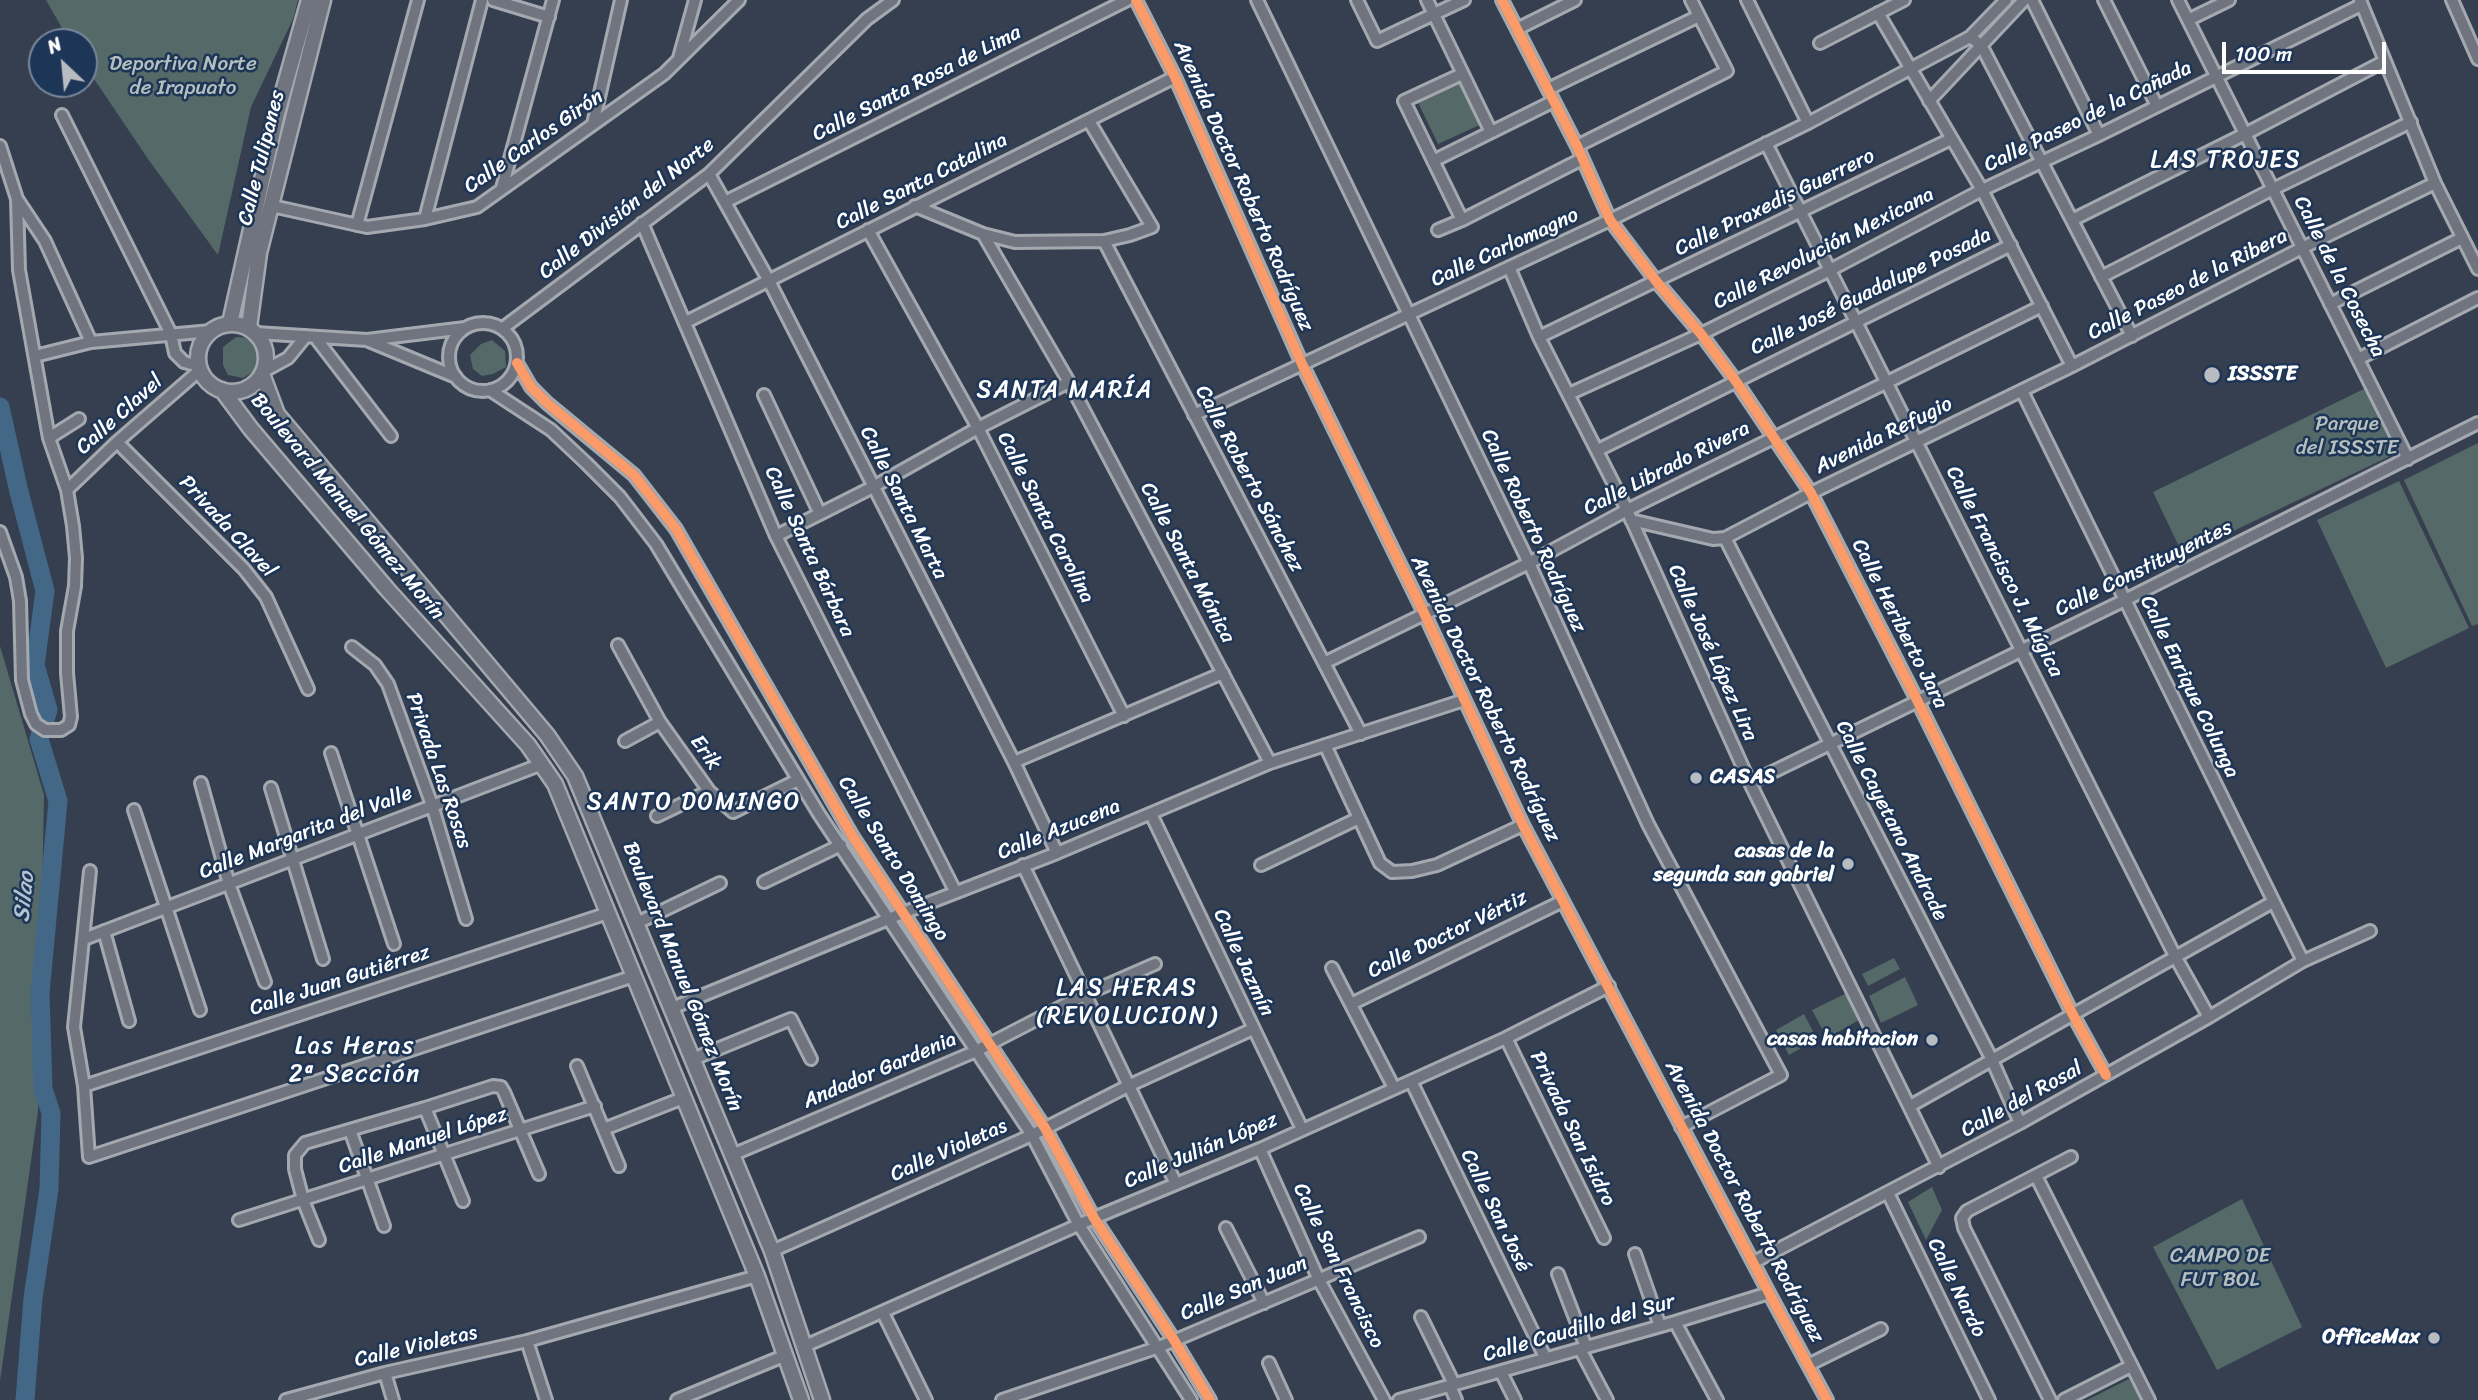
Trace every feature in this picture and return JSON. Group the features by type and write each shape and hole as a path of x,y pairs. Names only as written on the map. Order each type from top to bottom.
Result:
{"main road":[{"name":"Calle Tulipanes","path":"230,323 278,113 310,0"},
{"name":"Calle Tulipanes","path":"252,330 259,253 323,0"},
{"path":"230,323 252,330 265,348 267,357 257,382 241,391 222,390 205,379 198,353 202,341 211,331 230,323"},
{"name":"Boulevard Manuel Gómez Morín","path":"263,372 277,414 562,754 587,800 772,1251 822,1400"},
{"name":"Boulevard Manuel Gómez Morín","path":"222,390 251,429 387,589 542,764 565,806 757,1276 801,1400"},
{"path":"622,947 643,937"}],"street":[{"path":"357,225 418,0"},
{"path":"425,219 482,0"},
{"path":"493,0 548,17"},
{"path":"502,188 553,0"},
{"path":"593,124 621,0"},
{"path":"679,59 695,0"},
{"name":"Calle Carlos Girón","path":"272,206 367,227 469,211 664,74 739,0"},
{"name":"Calle División del Norte","path":"503,328 709,174 867,19 893,0"},
{"name":"Calle Santa Rosa de Lima","path":"724,202 1127,0"},
{"name":"Avenida Doctor Roberto Rodríguez","path":"1136,0 1175,77 1302,365 1425,615 1523,825 1827,1400"},
{"name":"Calle Roberto Rodríguez","path":"1256,0 1529,563 1648,824 1781,1075 1681,1127"},
{"path":"1357,0 1377,41 1464,0"},
{"path":"1427,0 1492,132"},
{"name":"Calle Heriberto Jara","path":"1502,0 1577,146 1610,220 1735,380 1811,493 2072,1013 2106,1075"},
{"path":"1577,146 1727,71 1691,0"},
{"path":"1747,0 1808,122"},
{"path":"1821,43 1904,0"},
{"name":"Calle Carlomagno","path":"1194,415 1610,220 1808,122 1970,37 2006,0"},
{"path":"1929,101 2024,0"},
{"path":"2032,0 2099,135"},
{"path":"2104,0 2157,106"},
{"name":"Calle de la Cosecha","path":"2178,0 2408,459"},
{"path":"2188,20 2229,0"},
{"path":"2452,0 2478,59"},
{"path":"1517,29 1569,1"},
{"path":"2360,2 2435,183 2478,269"},
{"name":"Calle Paseo de la Cañada","path":"1982,190 2216,77 2360,2"},
{"path":"1878,13 1982,190 2072,366"},
{"path":"1548,89 1699,16"},
{"path":"1970,37 1981,45 2132,336"},
{"path":"2072,220 2385,61"},
{"path":"1462,74 1404,101 1462,220"},
{"name":"Calle Santa Catalina","path":"687,322 1175,77"},
{"path":"1433,161 1553,101"},
{"path":"62,115 171,334 175,353 184,362 200,368"},
{"path":"915,206 983,234 1014,242 1104,242 1152,227 1088,121"},
{"path":"2101,277 2411,122"},
{"name":"Calle Praxedis Guerrero","path":"1539,337 1951,139"},
{"name":"Calle Francisco J. Múgica","path":"1766,143 2176,958 2209,1017"},
{"path":"0,146 17,200 19,270 49,438 67,490 76,558 75,586 67,631 71,717 69,725 61,730 45,730 36,724 31,714 22,680 20,601 16,577 0,532"},
{"path":"1438,230 1582,159"},
{"name":"Calle Santa Marta","path":"709,174 769,281 1014,761 1057,853"},
{"name":"Calle Paseo de la Ribera","path":"2072,366 2435,183"},
{"name":"Calle Revolución Mexicana","path":"1569,394 1701,334 1982,190"},
{"path":"17,200 45,241 91,341"},
{"name":"Calle Santa Bárbara","path":"642,223 687,322 776,536 955,891"},
{"name":"Calle Santa Carolina","path":"868,230 978,428 1124,716"},
{"name":"Calle Santa Mónica","path":"983,234 1069,382 1270,764"},
{"path":"2330,304 2462,238"},
{"name":"Calle Roberto Sánchez","path":"1104,242 1361,734"},
{"name":"Calle José Guadalupe Posada","path":"1598,450 2011,245"},
{"name":"Calle José López Lira","path":"1509,267 1539,337 1629,515 1750,783 1939,1167"},
{"path":"2358,359 2478,298"},
{"name":"Calle Librado Rivera","path":"1324,663 1629,515 1774,438 2042,306"},
{"path":"252,330 367,340 491,323 503,328 512,338 517,350 517,363 512,376 502,385 490,390 478,390 466,386 456,377 367,340"},
{"path":"456,377 450,365 450,351 455,338 465,328"},
{"path":"35,356 91,341 211,331"},
{"path":"263,372 288,358 311,337"},
{"path":"311,337 391,436"},
{"name":"Calle Santo Domingo","path":"517,363 531,387 547,403 634,475 676,529 853,837 1045,1128 1094,1218 1210,1400"},
{"name":"Avenida Refugio","path":"1726,538 1811,493 2072,366"},
{"name":"Calle Clavel","path":"67,490 200,368"},
{"path":"776,536 1069,382"},
{"name":"Calle Santo Domingo","path":"490,390 551,430 620,497 656,544 798,780 974,1052 1032,1135 1079,1225 1191,1400"},
{"name":"Calle Enrique Colunga","path":"2022,391 2303,961"},
{"path":"764,396 820,514"},
{"path":"49,438 79,419"},
{"name":"Calle Constituyentes","path":"1750,783 2125,600 2478,423"},
{"name":"Privada Clavel","path":"117,442 244,569 266,597 308,689"},
{"path":"1629,515 1713,539 1726,538"},
{"name":"Calle Cayetano Andrade","path":"1726,538 1992,1060 2020,1123"},
{"name":"Erik","path":"618,645 660,722 709,791 733,812 798,780"},
{"name":"Privada Las Rosas","path":"352,647 375,664 388,684 432,805 467,919"},
{"path":"1014,761 1223,673"},
{"name":"Calle Azucena","path":"672,1008 1270,764 1464,700"},
{"path":"625,741 660,722"},
{"path":"1325,745 1380,863 1392,872 1437,865 1523,825"},
{"path":"331,753 394,944"},
{"name":"Calle Margarita del Valle","path":"84,939 542,764"},
{"path":"201,783 229,884 265,982"},
{"path":"271,788 323,959"},
{"path":"657,816 709,791"},
{"path":"134,810 200,1010"},
{"name":"Calle Jazmín","path":"1151,814 1302,1129"},
{"path":"1261,865 1359,818"},
{"path":"764,882 841,845"},
{"path":"1023,865 1176,1184"},
{"path":"90,872 74,1027 84,1086 89,1157 634,976"},
{"path":"637,923 720,883"},
{"name":"Calle Doctor Vértiz","path":"1350,1004 1563,901"},
{"path":"1910,1105 2273,902"},
{"name":"Calle Juan Gutiérrez","path":"84,1086 608,913"},
{"name":"Calle del Rosal","path":"1754,1262 2020,1123 2303,961 2370,930"},
{"path":"104,932 129,1021"},
{"name":"Andador Gardenia","path":"732,1155 974,1052 1084,995 1155,964"},
{"path":"1332,968 1394,1088"},
{"name":"Calle Julián López","path":"805,1346 1094,1218 1261,1149 1506,1038 1609,986"},
{"path":"693,1059 791,1018 811,1059"},
{"name":"Calle Violetas","path":"772,1251 1032,1135 1128,1086 1253,1029"},
{"name":"Privada San Isidro","path":"1506,1038 1604,1238"},
{"path":"577,1066 619,1166"},
{"name":"Calle San José","path":"1410,1081 1545,1357"},
{"path":"319,1240 303,1200 295,1169 295,1155 305,1143 493,1086 501,1087 539,1174"},
{"path":"604,1129 683,1098"},
{"name":"Calle Manuel López","path":"239,1220 595,1106"},
{"path":"425,1108 463,1201"},
{"path":"350,1130 384,1226"},
{"name":"Calle San Francisco","path":"1261,1149 1318,1278 1384,1400"},
{"path":"2050,1400 1964,1228 1962,1218 1967,1210 2071,1157"},
{"path":"2036,1176 2149,1400"},
{"name":"Calle Nardo","path":"1888,1193 1989,1400"},
{"path":"1226,1228 1264,1303"},
{"name":"Calle San Juan","path":"1002,1400 1159,1347 1419,1237"},
{"path":"1636,1254 1660,1326"},
{"path":"1558,1274 1583,1348 1607,1400"},
{"name":"Calle Violetas","path":"286,1400 314,1396 385,1374 527,1341 757,1276"},
{"name":"Calle Caudillo del Sur","path":"1399,1400 1769,1293"},
{"path":"883,1312 926,1400"},
{"path":"1421,1317 1457,1400"},
{"path":"1675,1322 1717,1400"},
{"path":"1808,1365 1881,1329"},
{"path":"527,1341 546,1400"},
{"path":"677,1400 786,1355"},
{"path":"1269,1363 1286,1400"},
{"path":"2064,1400 2131,1366"},
{"path":"1501,1372 1515,1400"},
{"path":"385,1374 393,1400"}],"green space":[{"name":"Deportiva Norte de Irapuato","path":"46,0 298,0 293,19 251,107 218,255 98,85 98,28 62,28"},
{"path":"1461,76 1484,123 1438,144 1416,98"},
{"path":"236,337 253,338 263,353 259,368 243,378 228,375 223,365 223,347"},
{"path":"492,340 505,351 506,367 482,376 473,369 470,355 481,344"},
{"name":"Parque del ISSSTE","path":"2370,386 2403,450 2183,555 2153,492"},
{"path":"2478,443 2478,624 2472,626 2404,480"},
{"path":"2399,481 2469,628 2386,668 2317,520"},
{"path":"0,646 44,795 38,1111 0,1381"},
{"path":"1894,958 1900,969 1868,986 1862,974"},
{"path":"1905,977 1918,1005 1881,1023 1869,996"},
{"path":"1849,992 1861,1019 1827,1038 1812,1010"},
{"path":"1804,1014 1817,1039 1789,1055 1776,1030"},
{"path":"1932,1187 1942,1210 1926,1240 1908,1202"},
{"name":"CAMPO DE FUT BOL","path":"2242,1199 2302,1327 2217,1370 2153,1247"},
{"path":"2129,1379 2141,1400 2087,1400"}],"waterway":[{"name":"Silao","path":"0,407 45,591 35,665 48,710 39,739 58,801 40,993 43,1089 51,1113 49,1189 33,1298 25,1400"}],"cycle path":[{"path":"1136,0 1175,77 1302,364 1425,615 1523,825 1827,1400"},
{"path":"1502,0 1577,146 1610,220 1735,380 1811,493 2072,1013 2106,1075"},
{"path":"517,363 531,387 547,403 634,475 676,529 853,837 1045,1128 1094,1218 1210,1400"}],"place":[{"name":"ISSSTE","path":"2212,375"},
{"name":"CASAS","path":"1696,778"},
{"name":"casas de la segunda san gabriel","path":"1848,864"},
{"name":"casas habitacion","path":"1932,1040"},
{"name":"OfficeMax","path":"2434,1338"}],"district":[{"name":"LAS TROJES","path":"2226,161"},
{"name":"SANTA MARÍA","path":"1065,391"},
{"name":"SANTO DOMINGO","path":"694,803"},
{"name":"LAS HERAS (REVOLUCION)","path":"1127,1003"},
{"name":"Las Heras 2ª Sección","path":"355,1061"}]}
